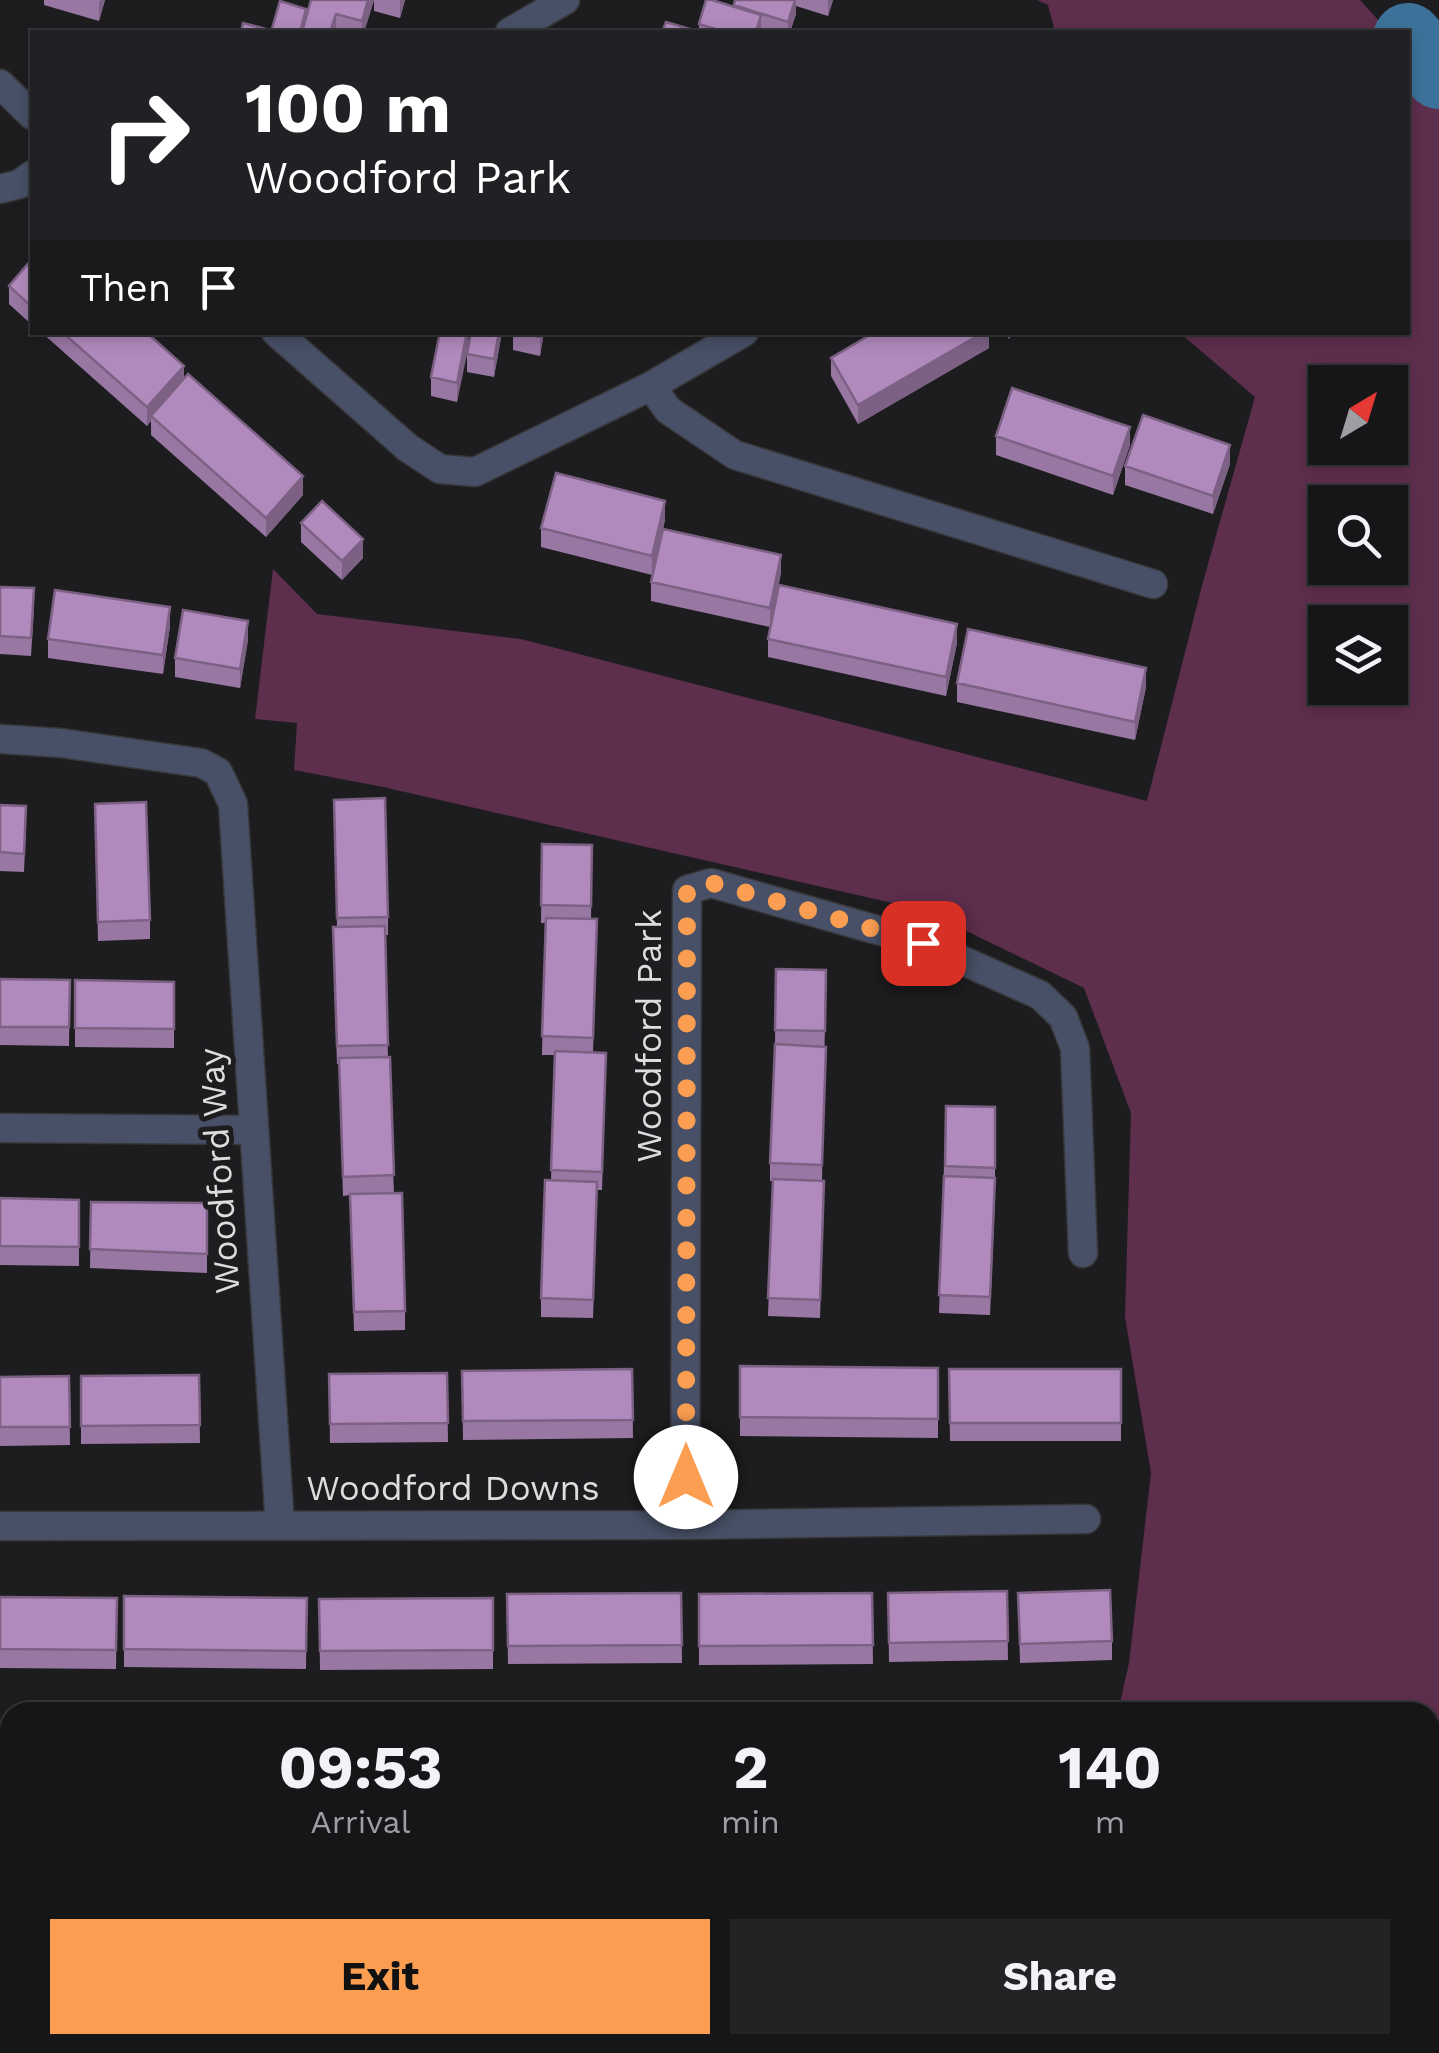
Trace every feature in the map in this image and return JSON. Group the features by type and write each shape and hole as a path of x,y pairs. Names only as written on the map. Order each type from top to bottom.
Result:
{"street":[{"path":"513,30 565,0"},
{"path":"0,84 30,113"},
{"path":"0,189 20,184 30,176"},
{"path":"279,335 408,448 440,469 475,472 652,386 739,335"},
{"path":"652,386 668,410 735,455 1153,584"},
{"name":"Woodford Way","path":"0,739 61,743 201,763 218,772 235,811 252,1130 280,1526"},
{"name":"Woodford Park","path":"685,1524 687,890 712,883 923,943 1040,995 1063,1017 1075,1048 1083,1253"},
{"path":"0,1128 252,1130"},
{"name":"Woodford Downs","path":"0,1526 1086,1519"}],"shaded area":[{"path":"1037,0 1360,0 1387,30 1054,30 1048,5"},
{"path":"1410,55 1439,88 1439,1702 1120,1702 1129,1663 1151,1473 1125,1317 1131,1113 1084,988 923,910 294,770 297,723 255,719 273,569 317,614 521,639 1147,801 1255,397 1182,335 1410,335"}],"building":[{"path":"311,0 368,0 362,21 336,14 331,30 303,30"},
{"path":"706,0 761,15 757,30 718,30 699,24"},
{"path":"735,0 795,0 788,22 734,5"},
{"path":"280,1 306,9 301,30 272,30"},
{"path":"666,22 693,30 663,30"},
{"path":"243,23 270,30 241,30"},
{"path":"30,261 30,305 9,286"},
{"path":"65,335 149,335 184,366 147,407"},
{"path":"439,335 466,335 457,383 431,377"},
{"path":"470,335 498,335 494,359 467,354"},
{"path":"870,335 979,335 858,405 831,358"},
{"path":"188,374 303,476 266,518 151,416"},
{"path":"1012,388 1130,427 1113,476 996,436"},
{"path":"1143,415 1230,445 1213,496 1125,466"},
{"path":"556,473 665,501 652,556 541,528"},
{"path":"322,501 363,539 342,561 301,523"},
{"path":"663,529 781,555 770,608 651,582"},
{"path":"779,585 957,624 946,677 768,639"},
{"path":"0,587 34,588 31,638 0,636"},
{"path":"55,590 170,607 163,655 48,639"},
{"path":"183,610 248,621 240,669 175,658"},
{"path":"968,629 1146,668 1135,722 957,683"},
{"path":"385,798 388,917 337,918 334,800"},
{"path":"146,802 150,920 98,922 95,804"},
{"path":"0,805 26,806 24,854 0,852"},
{"path":"542,844 592,845 591,906 541,905"},
{"path":"546,918 597,919 593,1038 542,1036"},
{"path":"385,926 388,1045 337,1046 333,927"},
{"path":"776,969 826,970 825,1031 775,1030"},
{"path":"0,979 70,980 69,1027 0,1027"},
{"path":"75,980 174,982 174,1029 75,1028"},
{"path":"775,1044 826,1047 822,1165 770,1163"},
{"path":"555,1051 606,1053 602,1172 551,1170"},
{"path":"390,1057 394,1175 343,1177 339,1058"},
{"path":"946,1106 995,1107 995,1168 945,1166"},
{"path":"944,1176 995,1178 990,1297 939,1295"},
{"path":"773,1179 824,1181 820,1300 768,1298"},
{"path":"545,1180 597,1182 593,1300 541,1298"},
{"path":"402,1193 405,1311 354,1312 350,1194"},
{"path":"0,1198 79,1200 79,1247 0,1246"},
{"path":"91,1202 207,1203 207,1254 90,1249"},
{"path":"740,1366 938,1368 938,1419 740,1417"},
{"path":"632,1369 633,1420 463,1421 462,1371"},
{"path":"949,1369 1121,1369 1121,1423 950,1423"},
{"path":"447,1373 448,1423 330,1424 329,1374"},
{"path":"199,1375 200,1425 81,1426 81,1376"},
{"path":"69,1376 70,1427 0,1427 0,1377"},
{"path":"1110,1590 1112,1641 1020,1644 1018,1593"},
{"path":"1007,1591 1008,1641 889,1643 888,1593"},
{"path":"681,1593 682,1645 508,1646 507,1594"},
{"path":"872,1593 873,1645 699,1646 699,1594"},
{"path":"124,1596 307,1598 306,1651 124,1649"},
{"path":"0,1597 117,1598 116,1650 0,1649"},
{"path":"493,1598 493,1650 320,1651 319,1599"}],"waterway":[{"path":"1410,40 1439,74"}],"route":[{"path":"686,1477 687,890 712,883 923,943"}]}
